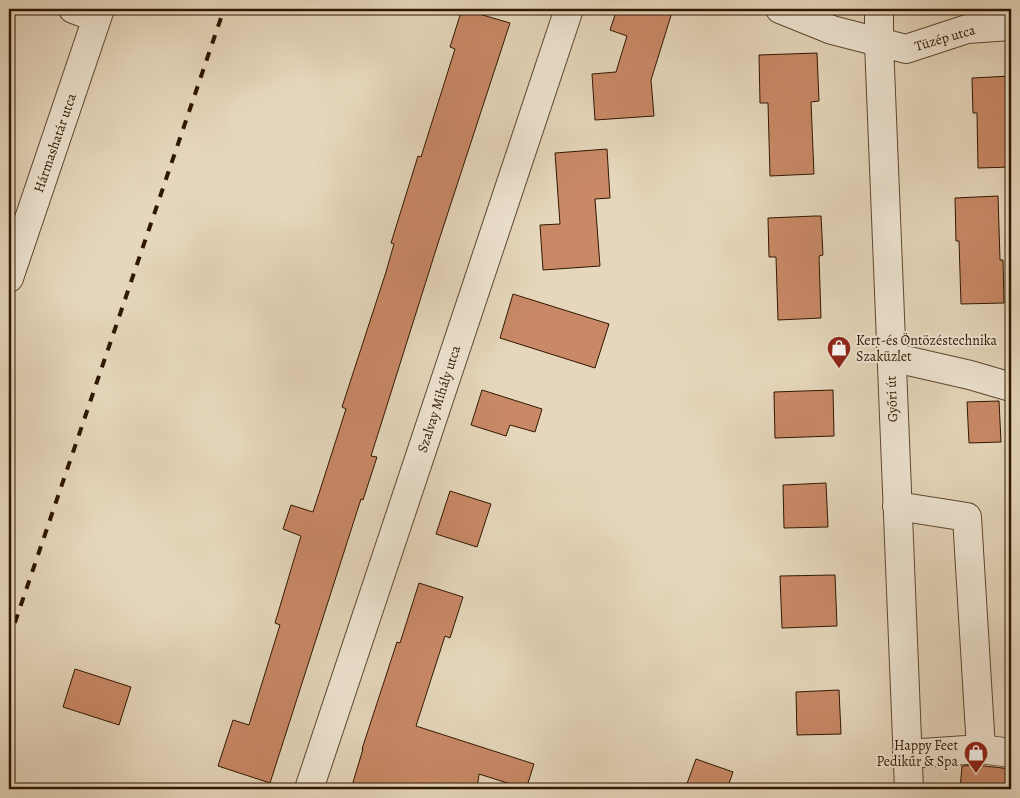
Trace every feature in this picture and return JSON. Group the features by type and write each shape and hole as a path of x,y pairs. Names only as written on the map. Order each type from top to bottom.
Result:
{"street":[{"name":"Szalvay Mihály utca","path":"308,789 569,9"},
{"path":"780,9 832,30 879,43"},
{"name":"Győri út","path":"879,9 909,789"},
{"name":"Hármashatár utca","path":"9,278 90,12"},
{"name":"Tüzép utca","path":"879,43 906,49 967,29 1011,26"},
{"path":"891,357 970,375 1011,387"},
{"path":"897,506 966,517 981,749"},
{"path":"907,754 981,749 1011,752"}],"building":[{"path":"462,9 510,23 371,456 377,457 363,500 361,499 270,783 218,766 233,720 249,725 280,625 275,623 301,536 283,529 291,505 313,512 346,409 342,407 386,272 394,244 391,243 418,156 421,157 455,49 450,47"},
{"path":"617,9 673,9 651,80 654,116 595,120 592,74 616,72 627,36 610,30"},
{"path":"817,53 819,101 811,102 814,174 770,176 768,103 760,103 759,55"},
{"path":"1011,76 1011,167 978,168 977,113 973,113 972,78"},
{"path":"607,149 610,198 595,199 600,266 543,270 540,225 560,224 555,153"},
{"path":"998,196 1000,260 1003,260 1004,303 961,304 959,241 956,241 955,198"},
{"path":"821,216 823,255 819,256 821,318 778,320 776,257 769,257 768,218"},
{"path":"513,294 609,324 595,368 500,338"},
{"path":"482,390 542,409 535,432 510,425 506,436 471,425"},
{"path":"833,390 834,436 775,438 774,392"},
{"path":"999,401 1001,442 969,443 967,402"},
{"path":"826,483 828,527 784,528 783,485"},
{"path":"450,491 491,504 477,547 436,534"},
{"path":"835,575 837,626 782,628 780,576"},
{"path":"419,583 463,597 450,638 445,636 416,726 534,764 526,789 479,774 477,789 351,789 397,642 400,643"},
{"path":"75,669 131,687 119,725 63,707"},
{"path":"839,690 841,734 797,735 796,692"},
{"path":"696,759 733,772 727,789 685,789"},
{"path":"976,765 1011,769 1011,789 960,789 962,766"}],"railway":[{"path":"9,640 224,9"}],"place":[{"name":"Kert-és Öntözéstechnika Szaküzlet","path":"839,369"},
{"name":"Happy Feet Pedikűr & Spa","path":"976,774"}]}
